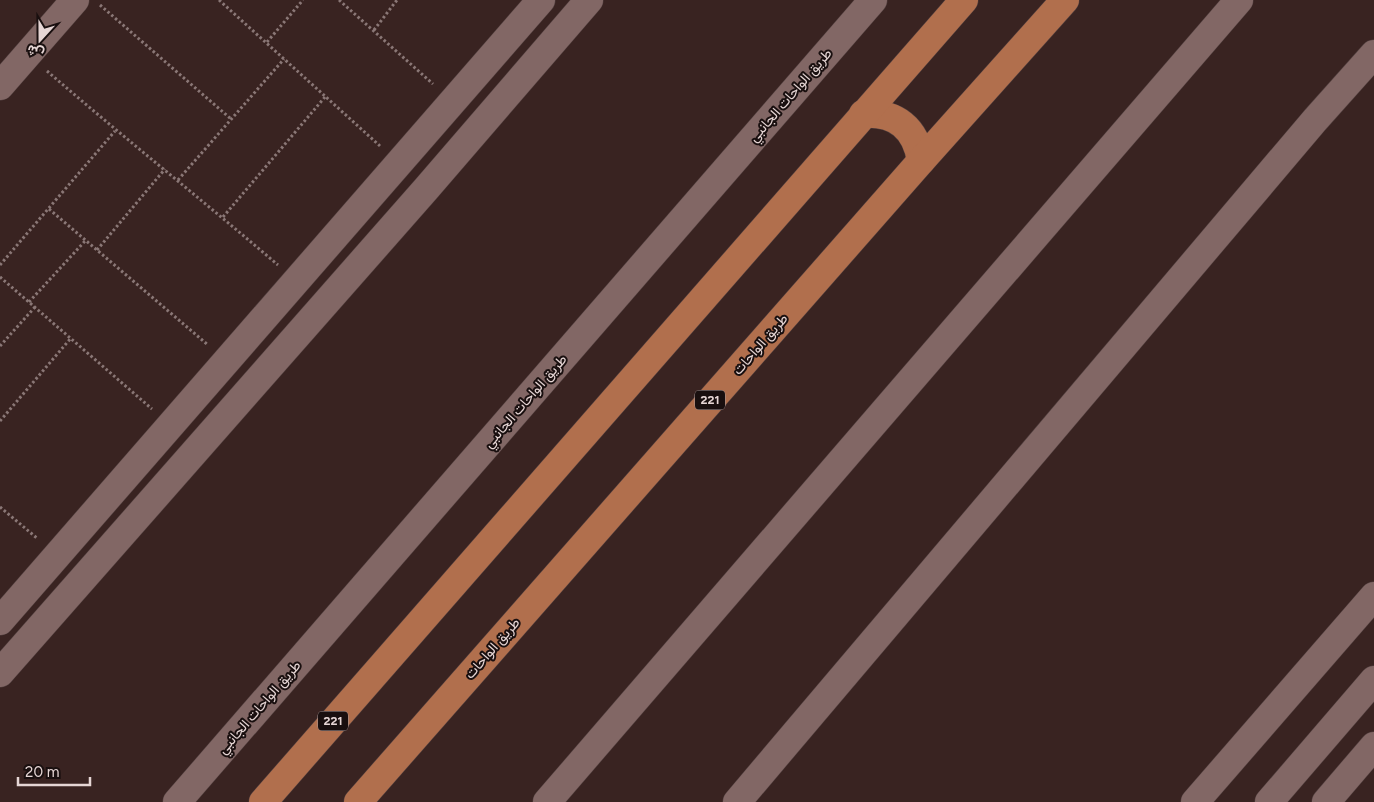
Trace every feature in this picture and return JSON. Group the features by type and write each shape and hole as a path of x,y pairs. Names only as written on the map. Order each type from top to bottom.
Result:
{"highway":[{"name":"221","path":"263,802 964,0"},
{"name":"طريق الواحات","path":"358,802 921,161 1065,0"},
{"path":"863,114 887,116 903,124 915,137 921,161"}],"street":[{"path":"0,86 75,0"},
{"path":"0,622 541,0"},
{"path":"0,673 426,189 589,0"},
{"name":"طريق الواحات الجانبي","path":"177,802 872,0"},
{"path":"546,802 1239,0"},
{"path":"736,802 1315,120 1374,54"},
{"path":"399,162 426,189"},
{"path":"58,555 84,576"},
{"path":"1195,802 1374,596"},
{"path":"1269,802 1374,680"},
{"path":"1326,802 1374,746"}],"path":[{"path":"94,0 232,119"},
{"path":"220,0 399,162"},
{"path":"267,42 303,0"},
{"path":"339,0 452,101"},
{"path":"374,30 397,0"},
{"path":"28,54 296,280"},
{"path":"178,180 284,59"},
{"path":"223,217 325,97"},
{"path":"0,265 116,130"},
{"path":"97,250 165,169"},
{"path":"49,208 226,360"},
{"path":"29,302 86,240"},
{"path":"0,277 170,425"},
{"path":"0,346 35,307"},
{"path":"1,418 71,338"},
{"path":"0,507 58,555"}]}
